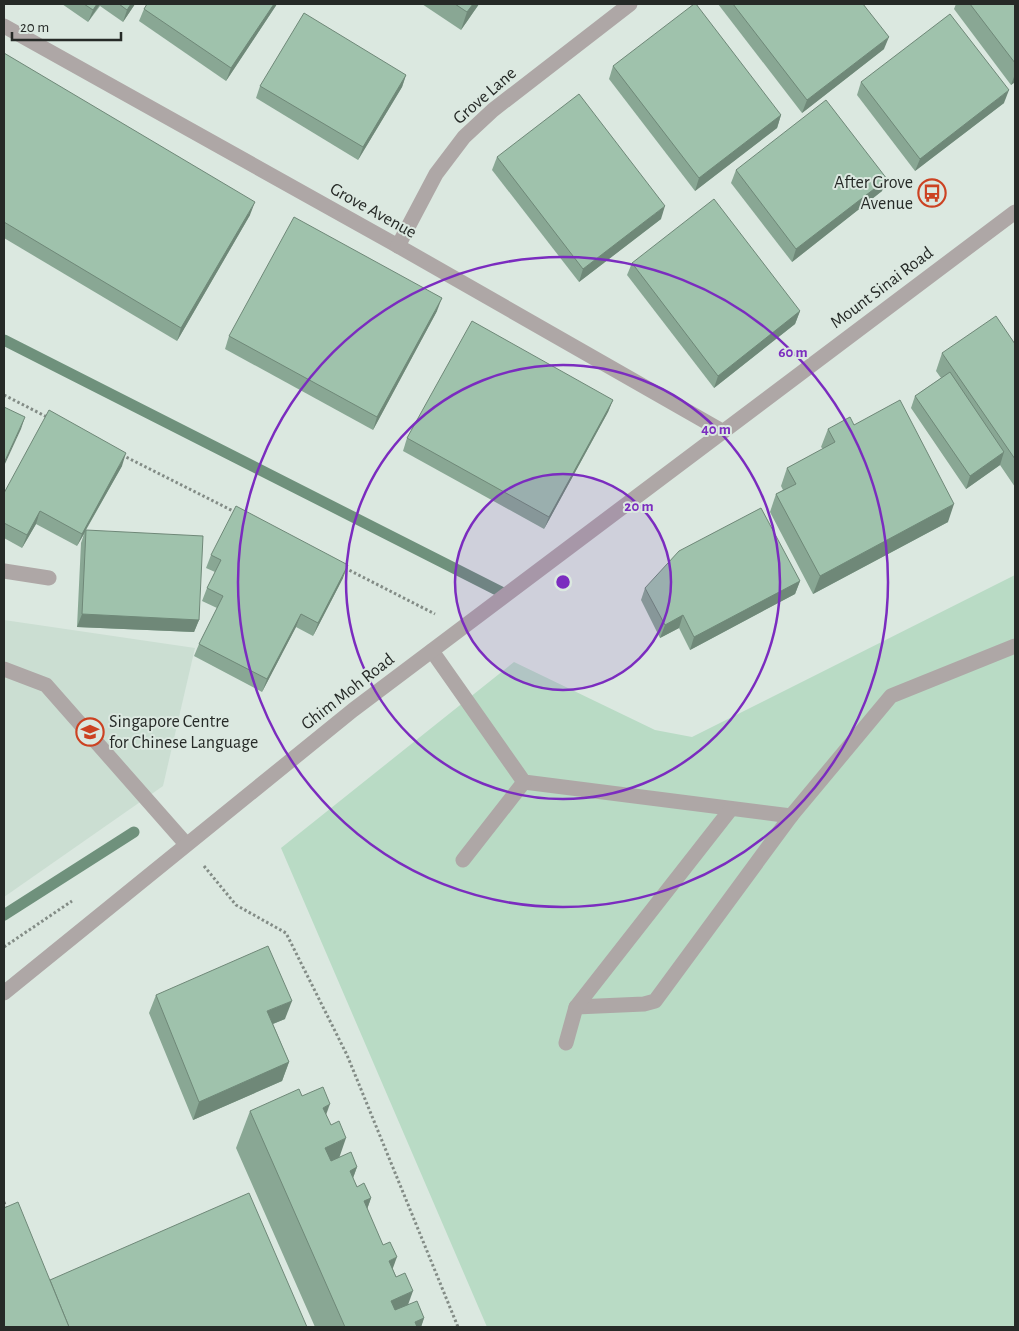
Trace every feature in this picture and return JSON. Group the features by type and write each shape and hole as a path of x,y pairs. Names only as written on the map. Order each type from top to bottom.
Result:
{"street":[{"name":"Grove Lane","path":"398,246 436,174 464,138 493,110 630,4"},
{"name":"Grove Avenue","path":"4,26 398,246 722,431"},
{"name":"Mount Sinai Road","path":"722,431 1015,212"},
{"name":"Ghim Moh Road","path":"4,993 353,710 722,431"},
{"path":"4,571 49,578"},
{"path":"576,1007 644,1004 655,1001 791,816 891,696 1015,646"},
{"path":"432,651 524,782 791,816"},
{"path":"4,669 46,685 186,844"},
{"path":"463,860 524,782"},
{"path":"566,1043 576,1007 730,808"}],"path":[{"path":"4,395 48,417"},
{"path":"118,453 241,516"},
{"path":"338,565 462,628"},
{"path":"186,844 236,905 286,933 347,1055 458,1327"},
{"path":"4,1202 11,1220"}],"shaded area":[{"name":"Singapore Centre for Chinese Language","path":"4,620 195,648 163,786 4,897"}],"green space":[{"path":"1015,575 1015,1327 487,1327 281,848 514,662 655,730 692,737"}],"building":[{"path":"84,4 97,4 93,10"},
{"path":"119,4 131,4 127,10"},
{"path":"147,4 274,4 231,68 144,9"},
{"path":"455,4 473,4 467,12"},
{"path":"696,4 781,115 699,178 613,66"},
{"path":"733,4 863,4 889,37 807,100"},
{"path":"970,4 1015,4 1015,63"},
{"path":"304,13 406,75 363,147 260,86"},
{"path":"950,14 1009,90 920,159 861,82"},
{"path":"4,53 255,202 181,328 4,222"},
{"path":"579,94 665,206 583,269 497,157"},
{"path":"826,100 887,179 796,249 736,170"},
{"path":"714,199 800,311 718,376 632,263"},
{"path":"294,217 442,298 377,417 229,336"},
{"path":"996,316 1015,344 1015,459 942,353"},
{"path":"472,321 613,400 549,517 407,438"},
{"path":"950,372 1004,452 970,476 915,396"},
{"path":"900,400 954,504 820,576 776,494 796,484 787,468 835,442 828,429 850,417 854,425"},
{"path":"4,407 25,417 4,463"},
{"path":"49,410 126,453 82,534 40,511 27,535 4,523 4,493"},
{"path":"236,506 348,565 318,623 301,614 267,679 199,644 223,596 207,588 221,560 211,555"},
{"path":"761,508 800,581 694,637 683,615 665,625 645,588 679,551"},
{"path":"86,530 203,536 199,620 82,614"},
{"path":"268,946 292,1001 267,1011 289,1062 199,1102 156,995"},
{"path":"323,1087 330,1104 323,1108 331,1125 339,1121 346,1138 325,1148 331,1161 351,1152 357,1167 350,1171 357,1187 364,1183 371,1198 364,1201 383,1245 390,1242 397,1257 389,1261 396,1277 405,1273 413,1291 391,1301 395,1310 417,1301 424,1318 415,1322 417,1327 345,1327 250,1111 299,1089 302,1096"},
{"path":"249,1193 307,1327 69,1327 50,1280"},
{"path":"18,1202 69,1327 4,1327 4,1208"}],"waterway":[{"path":"4,340 507,595"},
{"path":"4,915 134,832"}],"place":[{"name":"After Grove Avenue","path":"932,193"},
{"name":"Singapore Centre for Chinese Language","path":"90,732"}]}
